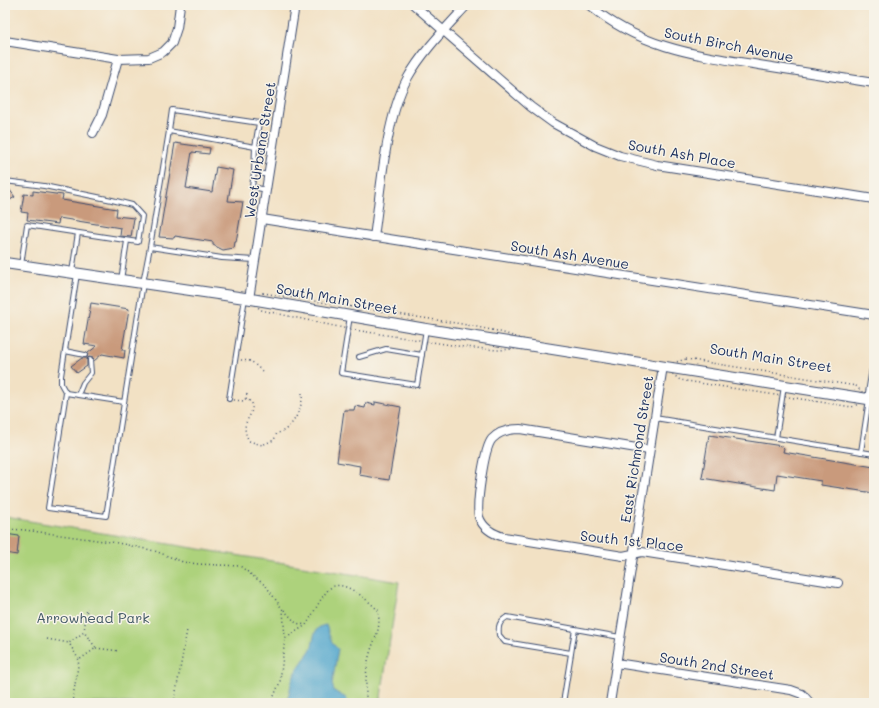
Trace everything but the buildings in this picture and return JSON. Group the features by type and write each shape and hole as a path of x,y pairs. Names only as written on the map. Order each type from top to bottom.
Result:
{"street":[{"path":"5,41 118,59 149,58 164,52 172,43 175,36 180,5"},
{"name":"West Urbana Street","path":"247,298 262,219 296,5"},
{"name":"South Ash Place","path":"414,5 532,107 553,123 596,146 620,156 657,164 874,199"},
{"path":"374,237 390,132 398,100 413,70 444,30 466,5"},
{"name":"South Birch Avenue","path":"589,5 622,28 653,43 670,49 874,83"},
{"path":"93,133 102,115 118,59"},
{"name":"South Ash Avenue","path":"262,219 874,315"},
{"name":"South Main Street","path":"5,263 247,298 426,329 872,400"},
{"name":"East Richmond Street","path":"610,703 664,366"},
{"path":"872,400 874,369"},
{"name":"South 1st Place","path":"650,450 520,429 510,429 495,436 488,446 478,503 479,518 484,526 492,533 504,537 623,556 642,552 838,583"},
{"name":"South 2nd Street","path":"616,663 791,690 802,694 810,703"}],"lane":[{"path":"78,233 61,384 66,393 48,508 106,516 172,110 259,123 255,146 252,187 266,190"},
{"path":"169,131 273,149"},
{"path":"254,172 269,175"},
{"path":"5,181 44,186 132,205 142,216 138,242 27,225 21,265"},
{"path":"121,280 127,241"},
{"path":"150,247 222,258 255,260"},
{"path":"229,399 247,298"},
{"path":"350,316 341,374 417,385 426,329"},
{"path":"359,357 386,350 422,355"},
{"path":"65,351 85,355"},
{"path":"78,395 83,383 91,374 90,360"},
{"path":"776,438 784,385"},
{"path":"66,393 124,402"},
{"path":"861,452 872,400"},
{"path":"655,418 874,454"},
{"path":"571,653 505,642 499,635 499,625 501,621 507,617 620,637"},
{"path":"563,703 576,629"}],"path":[{"path":"235,359 251,361 262,371"},
{"name":"South Main Street","path":"664,366 686,359 777,372 856,386 872,400"},
{"path":"246,398 252,403 252,407 244,427 246,437 249,441 262,446 274,440 277,433 282,432 295,418 300,410 302,393"},
{"path":"229,399 244,401 247,394"},
{"path":"5,529 26,530 118,543 155,552 183,562 240,566 266,586 283,610 296,623 306,626"},
{"path":"285,638 306,626 328,589 337,585 350,589 366,599 378,610 380,625 370,653 365,677 366,703"},
{"path":"87,608 84,632 96,648"},
{"path":"271,703 280,682 285,638 283,610"},
{"path":"174,703 187,630"},
{"path":"47,640 69,643 84,632"},
{"path":"69,643 79,660 72,703"},
{"path":"79,660 96,648 119,651"}],"green space":[{"name":"Arrowhead Park","path":"5,517 399,582 380,703 5,703"}],"water":[{"path":"326,625 332,643 338,649 332,684 334,691 346,698 348,703 286,703 293,679 311,648 315,632 321,626"}]}
